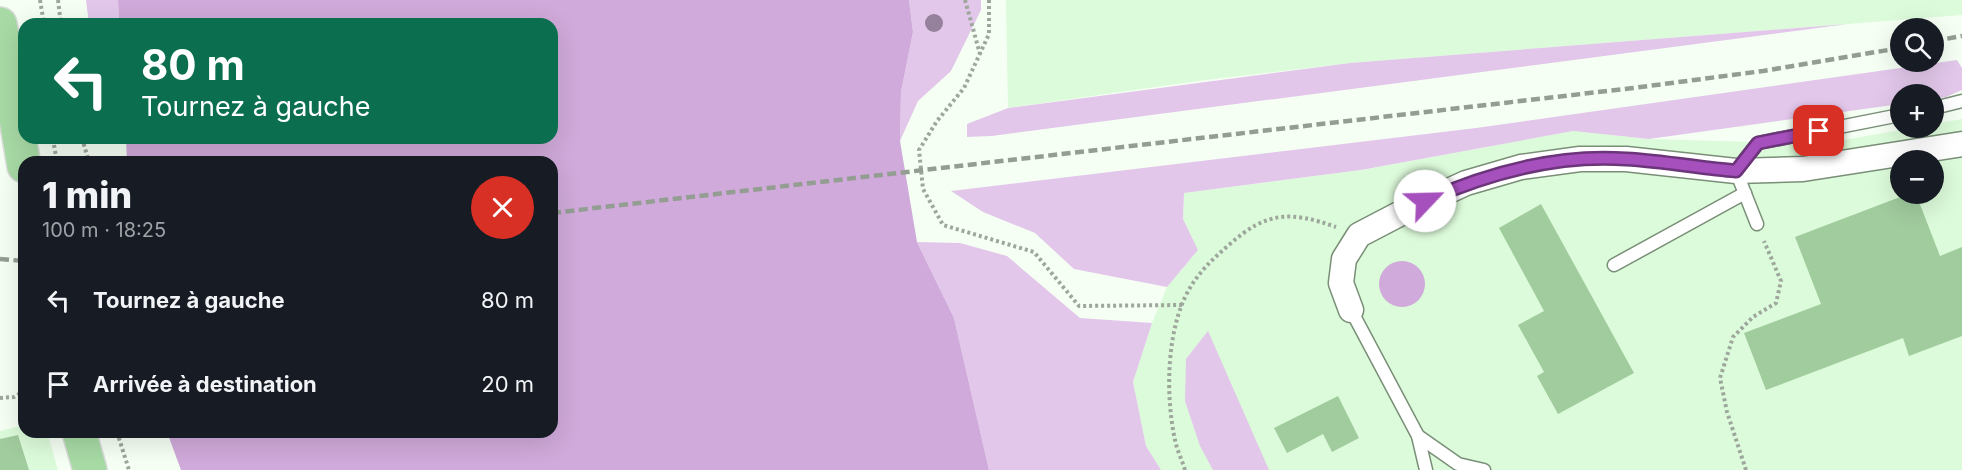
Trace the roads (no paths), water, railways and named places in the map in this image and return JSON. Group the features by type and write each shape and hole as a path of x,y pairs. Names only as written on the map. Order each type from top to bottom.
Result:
{"main road":[{"path":"0,24 18,128"},
{"path":"81,438 90,470"}],"street":[{"path":"1351,310 1341,283 1344,259 1359,235 1404,210 1466,183 1521,167 1580,159 1626,159 1741,182 1803,168 1962,144"}],"lane":[{"path":"1944,106 1962,101"},
{"path":"1614,265 1741,182 1758,143 1890,117"},
{"path":"1741,182 1757,224"},
{"path":"1351,310 1418,436 1426,470"},
{"path":"1418,436 1458,464 1484,470"}],"railway":[{"path":"1944,39 1962,36"},
{"path":"558,212 1633,88 1763,71 1890,50"},
{"path":"0,259 18,260"}]}
